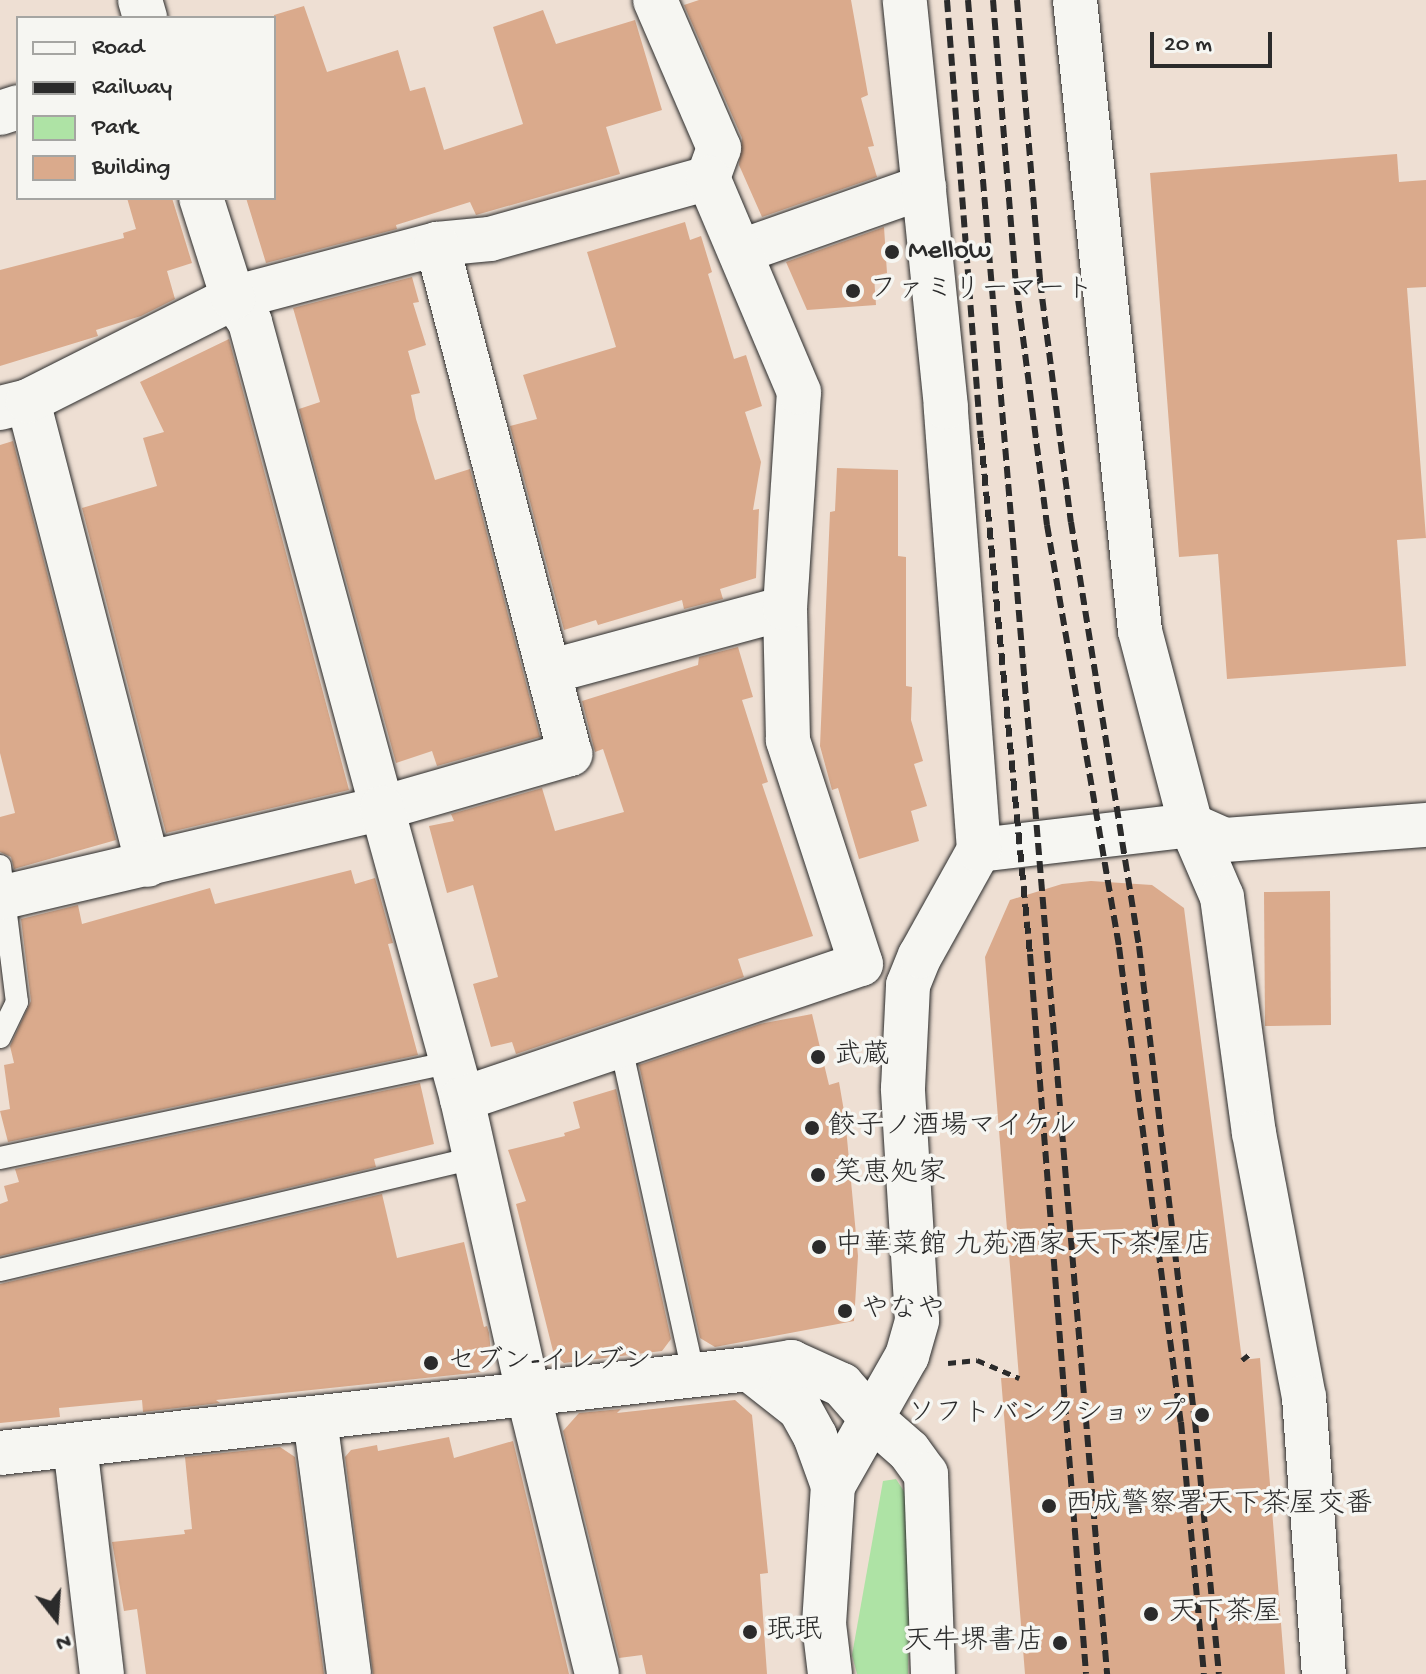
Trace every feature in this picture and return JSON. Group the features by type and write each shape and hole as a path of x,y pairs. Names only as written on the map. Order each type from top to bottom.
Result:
{"street":[{"path":"655,0 719,148 708,178 742,251 799,392 785,608 788,740 861,964"},
{"path":"830,1674 824,1624 833,1486 869,1416 907,1356 917,1320 903,1088 908,985 920,956 979,850 946,407 905,0"},
{"path":"1075,0 1140,631 1191,825 1222,897 1254,1133 1304,1397 1324,1674"},
{"path":"148,865 14,405 233,298 437,244 490,239 708,178"},
{"path":"742,251 924,187"},
{"path":"202,200 233,298 250,322 457,1080 529,1397 597,1674"},
{"path":"2,882 148,865 382,808 570,754 552,671 437,244"},
{"path":"552,671 785,608"},
{"path":"979,850 1191,825 1225,840 1426,825"},
{"path":"457,1080 621,1047 861,964 908,985"},
{"path":"0,1453 529,1397 791,1362 842,1385 869,1416 909,1451 926,1474 933,1674"},
{"path":"749,1369 800,1409 815,1436 833,1486"},
{"path":"315,1419 349,1674"},
{"path":"75,1445 102,1674"}],"lane":[{"path":"0,1037 17,1002 2,882"},
{"path":"621,1047 694,1376"},
{"path":"0,1158 457,1080"},
{"path":"0,1270 475,1158"}],"path":[{"path":"939,1364 977,1360 1019,1378"}],"green space":[{"path":"896,1479 911,1502 908,1674 857,1674 852,1655 883,1481"}],"building":[{"path":"699,0 851,0 868,95 861,98 874,146 868,147 877,177 762,217 739,165 742,138 684,5"},
{"path":"304,6 327,72 398,50 410,91 425,87 444,150 523,124 493,27 543,10 556,44 635,20 662,110 606,127 620,174 476,215 470,202 396,225 397,229 266,263 247,200 276,200 274,15"},
{"path":"1397,154 1399,182 1426,180 1426,287 1407,288 1426,538 1397,540 1406,666 1227,679 1218,554 1179,557 1150,173"},
{"path":"128,200 173,200 192,263 167,271 175,299 141,316 96,330 98,336 0,366 0,270 124,238 123,233 136,229"},
{"path":"685,222 690,240 701,236 712,272 708,274 734,359 746,355 762,406 745,412 761,462 753,510 759,509 756,578 720,589 723,599 684,609 682,600 598,625 596,620 564,630 510,426 537,419 523,375 616,347 587,252"},
{"path":"884,227 887,273 874,276 876,305 807,310 786,262"},
{"path":"412,277 419,302 413,303 426,345 408,351 420,393 411,395 416,419 435,480 470,469 540,737 437,766 432,751 396,763 299,409 320,402 293,308"},
{"path":"229,339 349,790 166,833 82,508 157,486 143,438 164,432 140,382"},
{"path":"13,441 116,840 14,869 11,857 0,852 0,817 15,813 0,753 0,445"},
{"path":"837,468 898,470 898,556 906,557 906,686 912,687 911,720 923,761 914,764 927,806 911,811 919,841 859,859 838,788 832,790 820,746 830,512 835,511"},
{"path":"738,647 753,697 742,700 768,782 762,784 813,936 738,959 744,977 516,1054 512,1042 491,1047 473,984 498,977 473,885 447,893 429,826 454,821 451,814 542,788 555,831 624,812 603,749 595,752 582,701 698,665 699,657"},
{"path":"351,870 355,884 375,878 393,943 388,944 418,1055 8,1142 0,1111 10,1109 4,1065 14,1063 10,1046 31,1001 21,919 78,905 82,924 210,888 215,904"},
{"path":"1091,881 1152,885 1184,908 1242,1360 1260,1358 1285,1674 1025,1674 1001,1378 1019,1378 985,957 1010,900 1062,884"},
{"path":"1330,891 1331,1025 1265,1026 1264,892"},
{"path":"812,1014 829,1085 839,1082 845,1117 858,1256 854,1321 715,1347 700,1338 639,1065 760,1024"},
{"path":"420,1083 434,1144 374,1159 376,1167 0,1256 0,1204 8,1201 4,1186 19,1182 15,1169"},
{"path":"616,1089 671,1339 662,1351 564,1363 554,1355 516,1204 526,1201 508,1150 565,1136 564,1133 580,1128 573,1102"},
{"path":"382,1194 397,1258 464,1242 484,1327 487,1326 489,1333 492,1363 482,1372 216,1400 220,1403 143,1412 142,1400 59,1408 60,1417 0,1423 0,1284"},
{"path":"735,1400 752,1415 768,1573 760,1574 767,1674 646,1674 642,1655 619,1658 563,1431 579,1413 621,1409 617,1413"},
{"path":"449,1437 454,1458 513,1441 569,1674 373,1674 345,1457 351,1450 377,1445 378,1451"},
{"path":"280,1447 295,1457 324,1674 146,1674 137,1609 124,1611 112,1542 185,1534 184,1530 192,1529 185,1457"}],"railway":[{"path":"947,0 981,438 1030,954 1086,1674"},
{"path":"968,0 1107,1674"},
{"path":"993,0 1016,283 1047,525 1119,947 1181,1422 1204,1674"},
{"path":"1017,0 1040,281 1071,522 1139,946 1195,1421 1219,1674"}],"place":[{"name":"Mellow","path":"892,252"},
{"name":"ファミリーマート","path":"853,291"},
{"name":"武蔵","path":"818,1057"},
{"name":"餃子ノ酒場マイケル","path":"812,1128"},
{"name":"笑恵処家","path":"818,1175"},
{"name":"中華菜館 九苑酒家 天下茶屋店","path":"819,1247"},
{"name":"やなや","path":"845,1311"},
{"name":"セブン-イレブン","path":"431,1363"},
{"name":"ソフトバンクショップ","path":"1202,1415"},
{"name":"西成警察署天下茶屋交番","path":"1049,1506"},
{"name":"天下茶屋","path":"1151,1614"},
{"name":"珉珉","path":"750,1632"},
{"name":"天牛堺書店","path":"1060,1643"}]}
